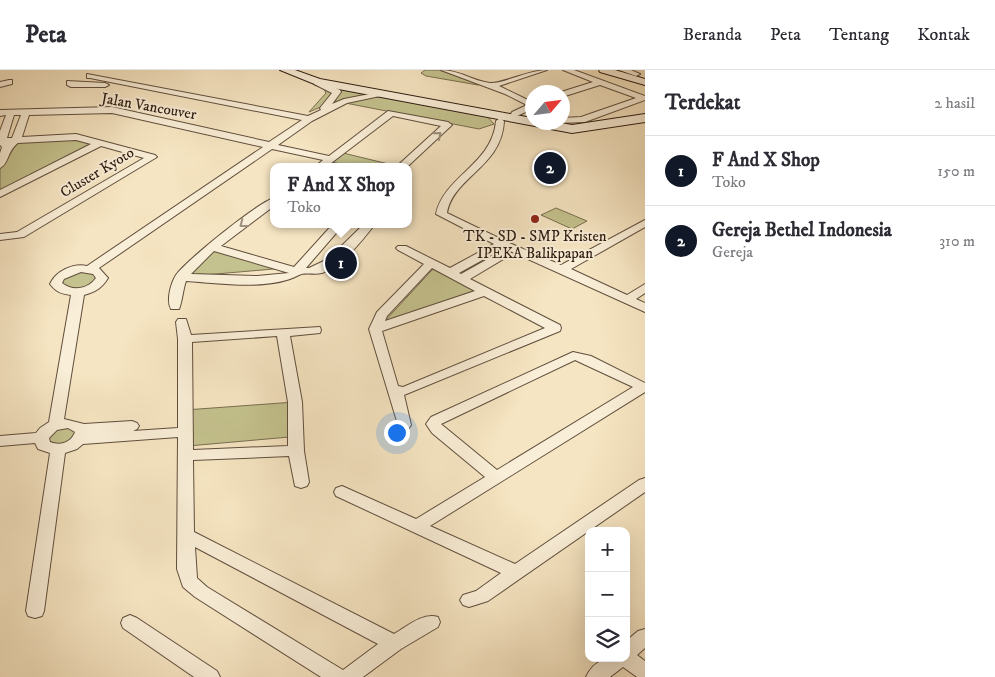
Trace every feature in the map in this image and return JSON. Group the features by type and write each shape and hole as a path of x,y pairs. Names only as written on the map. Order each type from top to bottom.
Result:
{"main road":[{"path":"285,70 317,82 495,118 525,121"},
{"path":"604,70 645,82"},
{"path":"570,129 645,118"}],"street":[{"path":"102,70 69,84 142,85"},
{"path":"491,86 543,70"},
{"path":"568,70 644,98 582,120 570,121"},
{"path":"624,70 636,74"},
{"path":"452,71 525,102"},
{"path":"90,76 309,119"},
{"path":"0,85 9,82"},
{"path":"317,82 337,92 334,98 320,112"},
{"path":"570,92 600,82"},
{"path":"90,268 265,144 320,112 348,100 377,94"},
{"path":"525,109 515,114 525,116"},
{"name":"Jalan Vancouver","path":"0,113 112,110 330,159"},
{"path":"0,165 11,112"},
{"path":"6,142 26,112"},
{"path":"325,163 391,113 448,125 405,163"},
{"path":"495,118 500,131 486,158 458,184 440,211 446,217 508,247 562,269 645,308"},
{"name":"Cluster Kyoto","path":"0,237 20,236 152,157 76,137 6,142"},
{"path":"0,194 100,143"},
{"path":"175,306 181,277 212,247 270,204"},
{"path":"562,269 645,222"},
{"path":"181,277 288,278 297,271 335,228"},
{"path":"212,247 297,271 310,272 324,266 366,228"},
{"path":"450,272 508,247"},
{"path":"462,278 508,247"},
{"path":"396,391 405,391 555,328 402,248"},
{"path":"404,425 396,391 392,388 375,328 381,314 431,263"},
{"path":"90,268 101,274 101,281 92,288 78,292 64,290 56,284 57,280 70,270 90,268"},
{"path":"627,300 645,288"},
{"path":"375,328 486,291"},
{"path":"56,425 78,292"},
{"path":"315,330 283,332 184,331 186,569 189,582 201,592 338,677"},
{"path":"283,332 295,402 296,451 301,482"},
{"path":"496,477 437,430 433,424 436,420 573,356 586,359 644,387"},
{"path":"418,526 644,387"},
{"path":"80,434 71,446 58,449 43,445 41,438 46,430 56,425 68,423 80,434 185,428"},
{"path":"0,441 41,438"},
{"path":"35,611 58,449"},
{"path":"185,455 296,451"},
{"path":"469,600 482,596 645,484"},
{"path":"342,492 515,572"},
{"path":"186,535 394,643"},
{"path":"348,677 394,643 431,622"},
{"path":"130,623 210,677"},
{"path":"630,649 645,637"},
{"path":"630,661 645,672"},
{"path":"596,677 614,662"}],"shaded area":[{"path":"425,70 439,70 482,84 478,85 426,76 421,73"},
{"path":"322,85 486,115 494,124 479,129 335,101 309,112 326,93"},
{"path":"76,137 100,143 0,194 0,160 7,141"},
{"path":"339,152 384,163 336,163 328,161"},
{"path":"556,208 587,221 572,229 541,215"},
{"path":"212,247 285,268 181,277"},
{"path":"433,269 476,290 383,323"},
{"path":"78,271 94,273 98,278 90,285 82,288 62,286 60,280"},
{"path":"295,402 301,436 188,446 185,410"},
{"path":"72,425 78,439 53,448 44,435 47,431"}],"place":[{"name":"Gereja Bethel Indonesia","path":"550,168"},
{"name":"TK - SD - SMP Kristen IPEKA Balikpapan","path":"535,219"},
{"name":"F And X Shop","path":"341,263"}]}
